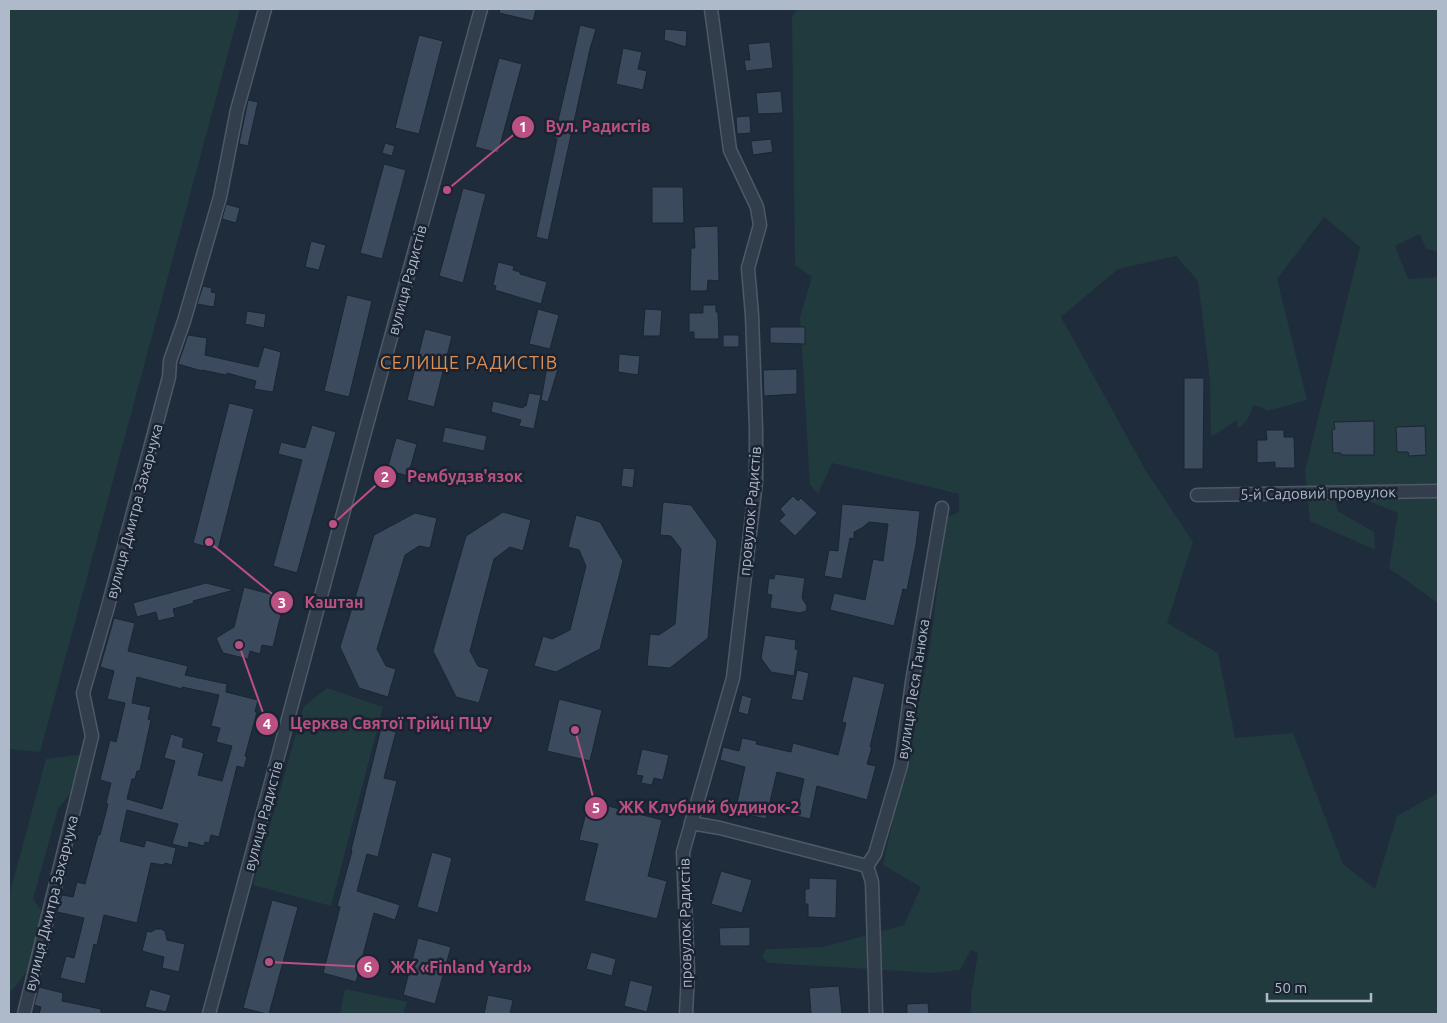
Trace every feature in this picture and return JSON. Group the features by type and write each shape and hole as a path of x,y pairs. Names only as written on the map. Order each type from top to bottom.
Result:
{"street":[{"name":"вулиця Дмитра Захарчука","path":"24,1014 92,736 84,694 169,377 170,361 184,321 220,197 237,110 265,9"},
{"name":"вулиця Радистів","path":"209,1014 366,428 481,9"},
{"name":"провулок Радистів","path":"686,1014 688,973 683,852 733,678 756,482 756,420 752,315 748,268 760,225 757,207 730,150 711,9"},
{"name":"5-й Садовий провулок","path":"1197,494 1438,491"},
{"name":"вулиця Леся Танюка","path":"867,866 875,854 901,765 912,682 942,508"},
{"path":"691,823 720,828 867,866 872,882 876,1014"}],"green space":[{"path":"9,9 240,9 40,752 9,749"},
{"path":"797,9 1438,9 1438,251 1426,249 1420,234 1395,246 1408,279 1438,277 1438,603 1389,568 1398,513 1331,486 1338,511 1374,532 1375,550 1310,521 1305,471 1360,247 1324,217 1277,279 1307,400 1267,411 1253,405 1246,422 1240,427 1237,428 1237,420 1211,437 1210,379 1198,281 1176,256 1118,269 1061,317 1146,471 1193,542 1167,623 1218,653 1235,738 1293,733 1343,864 1375,889 1397,816 1438,793 1438,1014 971,1014 971,996 978,953 971,950 960,970 933,973 769,963 762,957 766,949 823,947 904,925 921,887 883,865 930,647 946,518 959,512 959,494 832,463 818,494 810,485 800,317 812,277 795,265 792,17"},
{"path":"327,688 383,707 331,906 253,885 304,706"},
{"path":"84,754 77,785 58,809 33,899 44,915 31,966 9,994 9,896 46,759"},
{"path":"345,989 407,1002 403,1014 340,1014"}],"building":[{"path":"500,9 536,9 533,21 499,13"},
{"path":"580,25 596,29 548,240 536,237 557,139 554,138"},
{"path":"665,29 687,31 686,47 664,40"},
{"path":"419,35 443,41 419,134 395,128"},
{"path":"770,42 773,68 746,71 744,60 750,60 748,44"},
{"path":"623,48 642,52 638,69 647,71 643,90 616,84"},
{"path":"499,58 522,64 498,153 475,147"},
{"path":"781,91 783,113 758,114 756,93"},
{"path":"248,100 258,102 248,146 239,144"},
{"path":"750,116 751,133 737,134 736,117"},
{"path":"771,139 773,152 753,155 751,141"},
{"path":"385,143 395,146 392,156 382,153"},
{"path":"384,164 406,170 382,259 360,253"},
{"path":"652,187 683,187 684,223 652,223"},
{"path":"463,188 486,194 463,283 439,276"},
{"path":"226,204 240,208 236,223 222,219"},
{"path":"718,226 719,281 708,280 707,291 690,291 691,248 695,248 694,227"},
{"path":"311,241 326,245 319,270 305,267"},
{"path":"498,262 514,266 513,270 520,272 520,274 547,282 541,304 495,290 496,286 493,285"},
{"path":"203,286 212,288 211,292 216,293 214,307 197,304"},
{"path":"347,295 372,301 349,397 324,391"},
{"path":"703,305 716,305 719,339 694,339 694,332 689,332 689,313 703,313"},
{"path":"538,309 559,315 550,349 529,344"},
{"path":"645,309 662,310 660,336 643,336"},
{"path":"247,311 266,314 264,328 245,324"},
{"path":"770,327 805,327 805,344 770,343"},
{"path":"425,329 452,336 434,407 407,400"},
{"path":"188,335 207,338 205,355 258,367 264,347 281,352 273,392 254,389 256,381 227,373 226,375 202,371 178,364"},
{"path":"723,335 739,335 739,347 723,347"},
{"path":"619,354 640,356 638,375 618,372"},
{"path":"547,367 558,369 548,402 541,400"},
{"path":"797,369 797,394 764,396 763,370"},
{"path":"1184,378 1204,378 1203,469 1184,469"},
{"path":"529,393 541,395 534,429 519,426 521,420 491,412 493,401 523,408 526,406"},
{"path":"229,403 254,409 218,550 193,543"},
{"path":"1374,421 1374,455 1341,455 1341,453 1333,453 1332,430 1335,429 1334,422"},
{"path":"312,425 336,432 297,573 273,566 302,460 278,454 281,442 305,448"},
{"path":"1425,426 1426,455 1409,456 1408,452 1397,452 1396,427"},
{"path":"445,427 487,436 484,451 442,442"},
{"path":"1266,430 1284,430 1284,437 1294,437 1295,468 1275,468 1275,462 1257,463 1257,440 1267,440"},
{"path":"396,438 417,444 408,476 387,470"},
{"path":"623,468 635,469 633,488 621,486"},
{"path":"793,496 798,501 801,498 817,513 795,536 779,521 785,515 780,509"},
{"path":"663,502 691,505 717,541 708,638 670,668 647,666 650,634 659,635 675,624 681,549 671,536 660,535"},
{"path":"842,504 920,511 916,545 907,590 903,589 894,626 830,610 834,593 865,600 873,559 883,561 888,524 869,522 854,532 854,539 850,538 842,579 824,576 829,550 838,551"},
{"path":"503,512 531,520 523,551 510,547 494,559 470,651 478,666 489,669 479,703 456,697 433,651 466,536"},
{"path":"415,513 437,518 430,548 419,546 405,555 377,649 386,666 396,669 388,697 359,688 340,647 374,535"},
{"path":"576,515 600,522 623,561 600,649 556,672 534,666 543,636 552,639 570,630 586,566 579,550 568,547"},
{"path":"775,574 805,578 802,598 807,606 806,611 800,613 770,608 772,595 767,594 769,578 774,579"},
{"path":"206,583 234,590 193,601 194,603 173,609 175,617 158,621 156,612 137,617 133,603"},
{"path":"244,587 285,598 273,647 262,645 260,654 250,651 248,659 223,653 216,638 234,627"},
{"path":"114,618 135,623 128,651 188,666 185,675 227,684 226,692 258,700 244,768 237,766 219,837 211,835 209,843 205,842 204,846 189,842 188,848 172,844 178,824 127,810 120,841 144,847 146,840 176,848 172,865 151,863 137,923 104,915 97,945 94,944 85,984 60,978 66,956 74,958 84,918 57,912 62,895 73,897 77,882 85,884 108,804 106,803 111,783 100,780 110,740 116,742 125,703 107,699 114,671 100,667","holes":["137,677 182,689 182,687 219,695 211,726 220,728 216,742 232,746 222,781 198,775 204,753 182,747 184,738 171,734 164,758 175,761 162,809 127,799 132,779 135,779 137,771 140,771 151,720 148,719 151,707 132,703"]},
{"path":"765,635 796,640 795,649 798,650 794,676 771,672 761,658"},
{"path":"797,670 809,673 803,701 791,699"},
{"path":"853,676 885,684 867,764 876,766 867,800 817,786 810,819 796,816 804,779 777,772 766,819 735,812 745,767 720,760 723,747 739,751 742,738 757,741 756,744 791,752 793,743 838,755 846,723 842,722"},
{"path":"742,695 752,698 748,715 738,712"},
{"path":"559,699 602,710 590,761 547,751"},
{"path":"381,728 396,732 384,778 397,781 378,857 367,854 357,891 400,905 395,920 374,913 356,982 323,973 340,907 337,906"},
{"path":"642,749 669,755 663,780 654,778 652,785 641,783 643,776 636,775"},
{"path":"589,801 662,820 648,876 667,881 657,919 584,901 598,844 579,840"},
{"path":"432,852 452,858 438,913 417,907"},
{"path":"721,871 752,880 742,913 711,904"},
{"path":"809,878 837,879 836,918 808,917 808,904 805,904 805,889 809,889"},
{"path":"272,900 298,907 269,1014 267,1014 243,1008"},
{"path":"750,927 750,946 720,946 719,928"},
{"path":"156,929 165,931 167,940 185,944 179,972 162,968 164,957 142,951 147,931 151,932"},
{"path":"418,938 451,947 435,1004 403,995"},
{"path":"591,952 616,959 612,976 586,969"},
{"path":"630,980 653,986 647,1012 624,1006"},
{"path":"839,986 842,1014 811,1014 809,988"},
{"path":"39,987 63,993 62,1001 101,1009 101,1014 39,1014 41,1007 34,1005"},
{"path":"150,989 171,995 166,1012 145,1007"},
{"path":"488,995 513,1000 510,1014 484,1014"},
{"path":"928,1003 929,1014 907,1014 907,1004"}],"place":[{"name":"Вул. Радистів","path":"447,190"},
{"name":"Рембудзв'язок","path":"333,524"},
{"name":"Каштан","path":"209,542"},
{"name":"Церква Святої Трійці ПЦУ","path":"239,645"},
{"name":"ЖК Клубний будинок-2","path":"575,730"},
{"name":"ЖК «Finland Yard»","path":"269,962"}],"district":[{"name":"СЕЛИЩЕ РАДИСТІВ","path":"469,362"}]}
